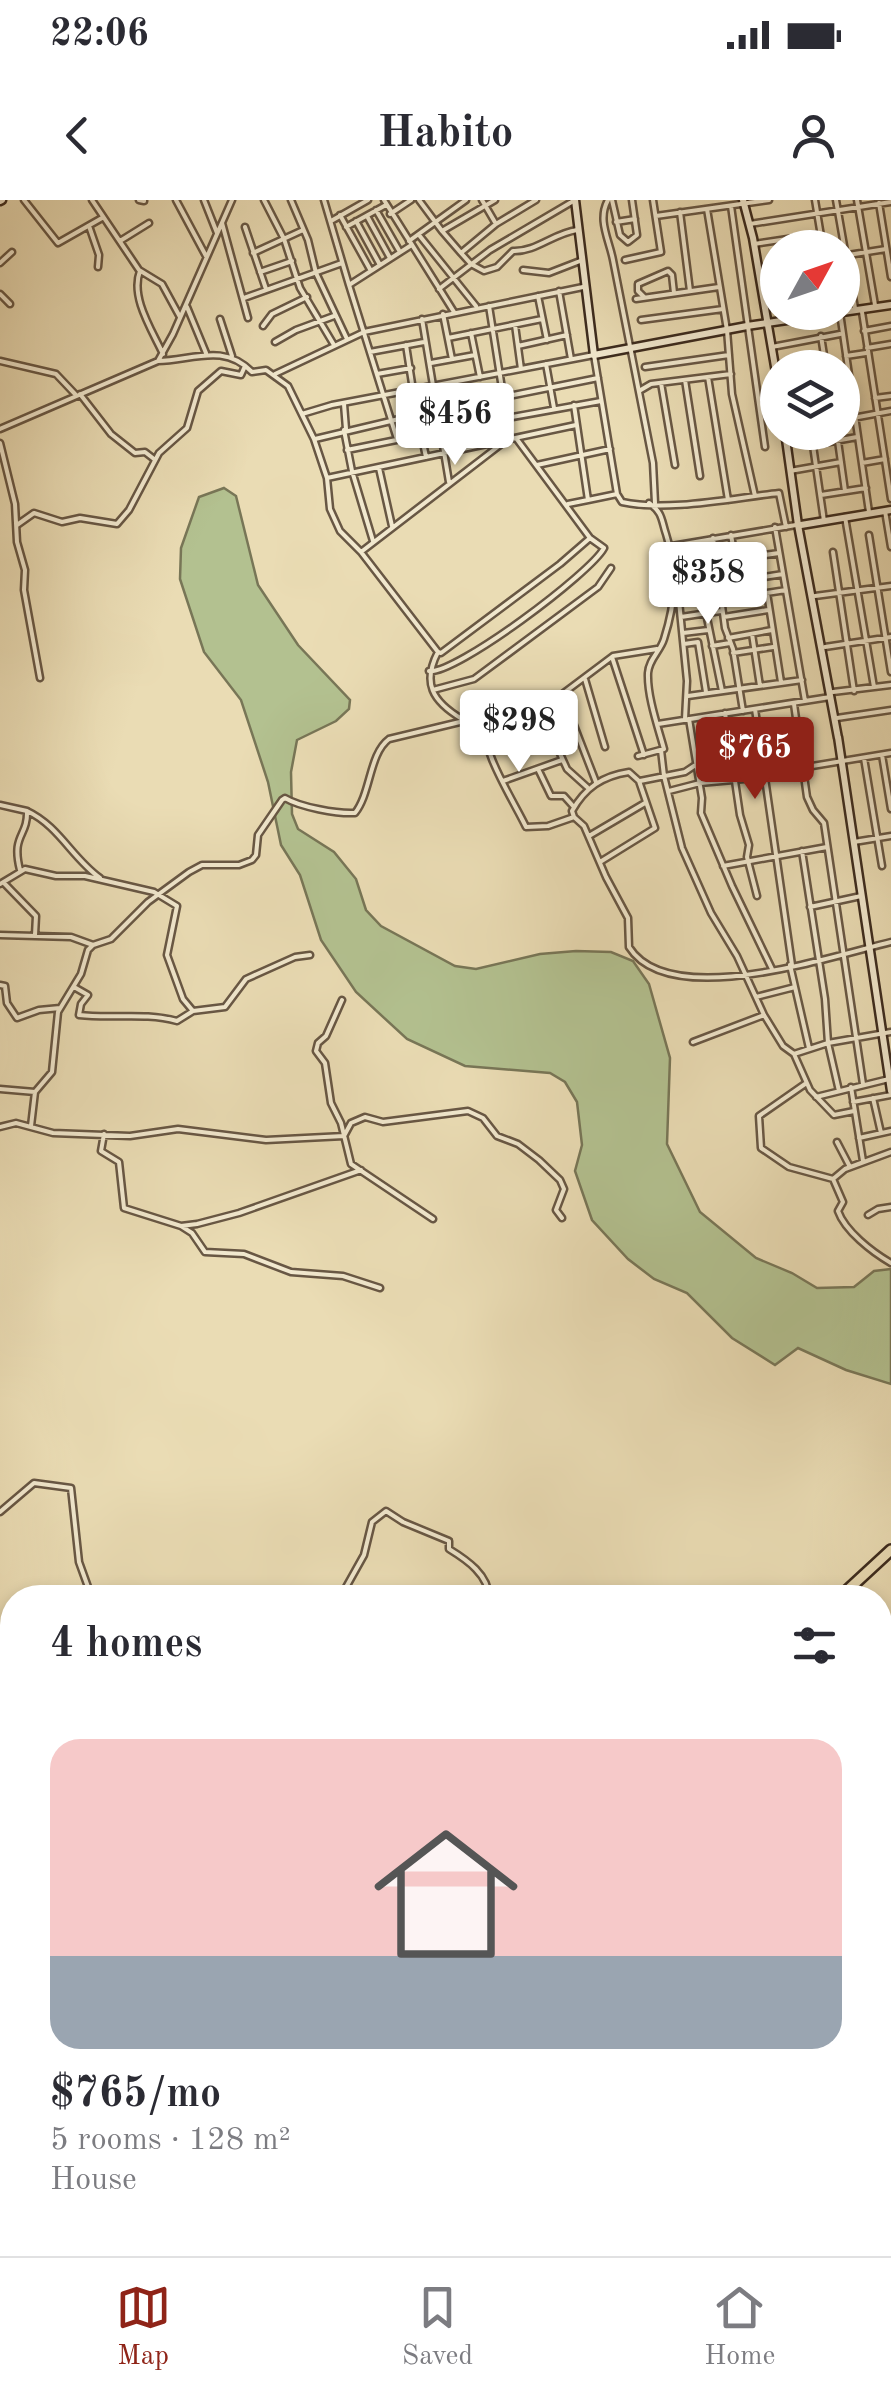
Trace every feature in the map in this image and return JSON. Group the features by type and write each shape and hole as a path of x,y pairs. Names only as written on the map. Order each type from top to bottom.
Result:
{"highway":[{"path":"853,1585 891,1550"}],"street":[{"path":"24,200 58,242 102,218"},
{"path":"92,200 140,271 160,281 180,317"},
{"path":"176,200 206,256"},
{"path":"204,200 217,234"},
{"path":"158,360 232,200"},
{"path":"264,200 284,238 300,288 334,345"},
{"path":"291,200 316,273 347,339"},
{"path":"324,200 397,439"},
{"path":"331,221 368,200"},
{"path":"390,214 411,200"},
{"path":"419,200 460,253 482,271 494,268 513,251 578,230"},
{"path":"349,285 400,252 466,200"},
{"path":"442,231 495,200"},
{"path":"460,253 496,224 536,200"},
{"path":"439,288 533,222 574,200 583,287 617,494 625,504 656,505 780,494 786,526"},
{"path":"610,200 620,235 628,242 636,238 632,200"},
{"path":"610,200 602,212 604,231 614,260 652,463 656,505 675,562 687,719 700,782 700,809 772,969"},
{"path":"626,260 661,252 653,200"},
{"path":"656,216 769,200"},
{"path":"815,200 820,230"},
{"path":"836,200 841,230"},
{"path":"346,226 385,202 454,312"},
{"path":"745,202 760,266"},
{"path":"751,224 858,203 891,202"},
{"path":"484,203 496,224"},
{"path":"858,203 875,305"},
{"path":"878,204 891,277"},
{"path":"731,206 760,413"},
{"path":"707,209 743,450 755,496"},
{"path":"376,210 400,252"},
{"path":"680,212 690,291"},
{"path":"340,216 371,270"},
{"path":"366,216 390,258"},
{"path":"616,222 635,219"},
{"path":"356,222 380,264"},
{"path":"222,223 248,318"},
{"path":"120,241 150,224"},
{"path":"89,226 99,255 98,266"},
{"path":"245,227 267,290"},
{"path":"253,253 303,230"},
{"path":"419,235 478,308"},
{"path":"756,244 760,243"},
{"path":"860,253 886,249"},
{"path":"0,262 12,252"},
{"path":"260,272 292,261"},
{"path":"523,270 549,274 580,261"},
{"path":"244,298 342,263"},
{"path":"140,271 137,282 144,313 162,354"},
{"path":"644,298 638,284 668,271 674,293"},
{"path":"275,374 364,332 583,287"},
{"path":"636,299 719,287"},
{"path":"559,291 571,359"},
{"path":"0,294 10,304"},
{"path":"538,296 547,340"},
{"path":"262,326 272,314 307,297"},
{"path":"860,308 891,303"},
{"path":"860,308 891,303"},
{"path":"186,306 206,353"},
{"path":"429,672 441,672 462,662 564,590 604,547 590,538 537,465 511,439 489,306"},
{"path":"641,320 723,309"},
{"path":"860,312 891,499"},
{"path":"443,314 452,359"},
{"path":"275,342 336,316"},
{"path":"220,319 232,356"},
{"path":"422,319 449,484"},
{"path":"448,338 542,319"},
{"path":"302,414 760,324"},
{"path":"515,325 521,368"},
{"path":"864,330 891,326"},
{"path":"771,330 774,350"},
{"path":"842,330 845,350"},
{"path":"471,333 480,378"},
{"path":"773,346 842,334"},
{"path":"518,346 567,336"},
{"path":"822,336 824,350"},
{"path":"370,352 426,342"},
{"path":"860,352 891,344"},
{"path":"406,345 412,390"},
{"path":"0,429 158,360 180,360 206,353 232,356 252,372 266,370 275,374 288,386 314,439 337,526 441,654 590,538"},
{"path":"430,364 475,355"},
{"path":"645,367 730,355"},
{"path":"0,361 56,374 125,447 135,453 145,452 154,460"},
{"path":"546,364 554,408"},
{"path":"17,525 34,513 62,522 80,518 117,524 129,510 154,460 187,428 195,396 202,386 224,370 242,374 245,365"},
{"path":"377,374 411,368"},
{"path":"638,392 649,384 731,374"},
{"path":"708,377 728,500"},
{"path":"459,406 598,378"},
{"path":"685,380 700,476"},
{"path":"455,382 462,426"},
{"path":"661,383 675,465"},
{"path":"875,398 891,396"},
{"path":"507,418 601,401"},
{"path":"484,402 490,444"},
{"path":"344,404 346,450 374,541"},
{"path":"574,405 588,500"},
{"path":"314,439 437,410"},
{"path":"860,416 891,411"},
{"path":"417,414 426,457"},
{"path":"441,432 487,422"},
{"path":"326,478 576,425"},
{"path":"346,450 421,434"},
{"path":"882,436 891,434"},
{"path":"361,552 511,439"},
{"path":"0,444 17,525 40,678"},
{"path":"537,465 610,448"},
{"path":"789,450 838,738"},
{"path":"814,450 824,521"},
{"path":"839,450 845,491"},
{"path":"860,450 869,514"},
{"path":"862,462 885,459"},
{"path":"792,471 840,462"},
{"path":"378,466 392,526"},
{"path":"821,496 866,488"},
{"path":"566,505 617,494"},
{"path":"672,546 888,511 891,547"},
{"path":"845,518 874,687"},
{"path":"799,525 825,647 890,1078 891,1093 853,1102"},
{"path":"775,527 806,701"},
{"path":"731,534 742,597"},
{"path":"869,534 891,672"},
{"path":"713,538 723,614 743,711"},
{"path":"832,552 854,691"},
{"path":"736,560 780,553"},
{"path":"433,690 474,679 598,587 611,568"},
{"path":"740,580 783,574"},
{"path":"815,596 891,586"},
{"path":"722,600 786,590"},
{"path":"676,601 720,593"},
{"path":"767,594 781,682"},
{"path":"676,601 648,673 664,749 661,750 667,791 688,861 764,1015 784,1046 794,1054 816,1097 834,1115 854,1111"},
{"path":"681,617 769,610"},
{"path":"706,613 722,691"},
{"path":"683,633 709,630"},
{"path":"712,646 773,630"},
{"path":"752,634 760,686"},
{"path":"825,647 888,638"},
{"path":"684,644 698,642 706,694"},
{"path":"733,653 775,646"},
{"path":"0,935 71,938 93,945 111,939 136,913 202,865 252,860 258,835 286,798 303,808 355,813 362,804 384,742 395,736 464,720 487,723 506,718 557,698 612,657 657,650"},
{"path":"438,652 428,683 446,706 464,720"},
{"path":"612,657 641,756 661,750"},
{"path":"586,679 605,747"},
{"path":"687,697 802,680"},
{"path":"658,724 891,685"},
{"path":"537,703 562,760 574,778 590,788"},
{"path":"794,704 811,808 824,823 864,1084"},
{"path":"755,709 794,987 809,1049"},
{"path":"837,718 891,710"},
{"path":"725,714 749,845 747,859 757,896"},
{"path":"570,715 596,782"},
{"path":"487,723 484,738 526,827 548,826 574,817"},
{"path":"667,791 700,782 789,775 788,770 891,754"},
{"path":"882,755 891,809"},
{"path":"864,758 882,866"},
{"path":"503,781 562,760"},
{"path":"639,781 686,772 697,764"},
{"path":"539,771 551,796 564,796 574,807"},
{"path":"574,817 574,807 596,782 628,772 639,781 655,828 600,862"},
{"path":"588,836 645,802"},
{"path":"0,806 27,811 52,826 90,871 104,880"},
{"path":"20,870 15,846 28,819 27,811"},
{"path":"574,817 582,822 628,918 629,947 643,964 685,979 745,975 891,942"},
{"path":"854,842 891,836"},
{"path":"723,866 827,847"},
{"path":"802,851 838,1091"},
{"path":"35,935 36,916 2,883 25,868 56,876 85,876 160,894 177,906 167,954 183,998 193,1011"},
{"path":"810,908 861,896"},
{"path":"31,1126 35,1092 52,1072 60,1008 93,945"},
{"path":"74,987 88,995 79,1015 138,1015 177,1021 193,1011 225,1007 246,980 295,957 310,955"},
{"path":"0,984 5,986 4,1003 17,1018 60,1008"},
{"path":"756,997 794,987"},
{"path":"342,1000 316,1051 325,1064 331,1103 351,1164 432,1219"},
{"path":"693,1042 764,1015"},
{"path":"794,1054 828,1043 891,1032"},
{"path":"816,1097 890,1078"},
{"path":"807,1082 759,1116 760,1145 785,1165 833,1179"},
{"path":"851,1087 864,1161"},
{"path":"0,1088 35,1092"},
{"path":"872,1098 881,1133"},
{"path":"344,1136 351,1123 365,1117 383,1122 457,1110 478,1115 496,1136 518,1144 560,1180 564,1189 556,1210 562,1218"},
{"path":"0,1127 16,1124 53,1133 130,1136 178,1128 266,1140 344,1136"},
{"path":"859,1138 891,1131"},
{"path":"104,1134 101,1151 119,1162 124,1208 181,1226 192,1233 205,1252 244,1254 291,1272 343,1276 380,1288"},
{"path":"837,1142 850,1167"},
{"path":"833,1179 850,1167 891,1152"},
{"path":"181,1226 239,1213 361,1170"},
{"path":"833,1179 843,1202 838,1215 853,1233 891,1263"},
{"path":"868,1215 891,1207"},
{"path":"0,1512 34,1483 71,1488 79,1562 87,1585"},
{"path":"347,1585 364,1555 372,1522 386,1511 402,1522 449,1541 449,1549 464,1557 487,1585"}],"green space":[{"path":"224,488 236,496 258,585 298,645 350,700 349,709 336,721 297,740 291,772 292,814 298,829 334,852 356,879 366,910 381,926 455,966 476,969 540,954 576,951 611,952 633,961 649,984 670,1058 667,1144 700,1212 756,1258 817,1288 854,1287 874,1271 891,1269 891,1384 846,1370 798,1348 775,1365 732,1338 687,1293 654,1279 628,1259 592,1220 575,1171 582,1145 577,1102 565,1082 550,1073 465,1066 407,1039 356,992 321,940 300,875 281,845 268,782 241,700 204,652 180,579 181,548 199,497"}]}
